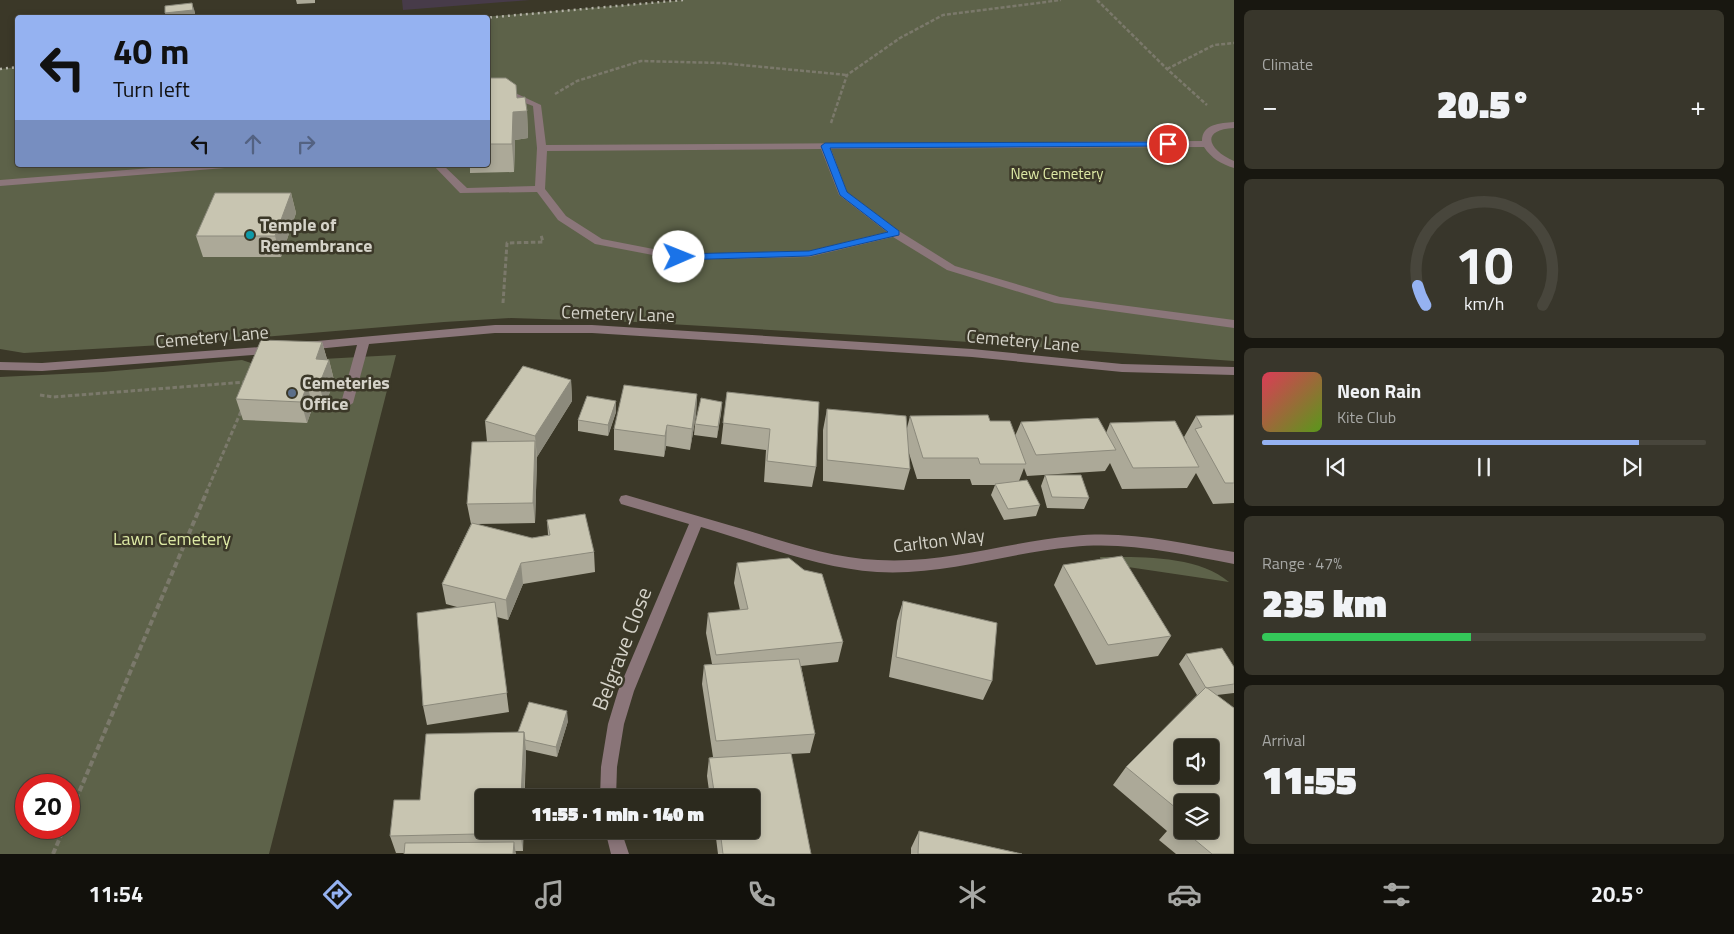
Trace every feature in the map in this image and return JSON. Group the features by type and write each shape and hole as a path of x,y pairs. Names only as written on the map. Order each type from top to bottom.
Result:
{"street":[{"path":"490,96 513,95 538,105 542,148 540,189 562,218 600,242 679,257 809,254 895,233"},
{"path":"1232,125 1211,130 1206,136 1206,144 1216,156 1234,165"},
{"path":"542,148 1206,144"},
{"path":"825,146 843,193 895,233 951,268 1059,300 1234,324"},
{"path":"0,183 200,167"},
{"path":"440,167 464,191 540,189"},
{"name":"Cemetery Lane","path":"0,366 42,367 290,348 495,329 592,329 972,353 1122,368 1234,370"},
{"path":"347,403 364,341"},
{"name":"Carlton Way","path":"626,500 782,547 841,561 878,566 927,565 1084,540 1112,540 1171,547 1234,558"},
{"name":"Belgrave Close","path":"608,789 609,767 616,724 626,691 697,521"},
{"path":"616,839 620,854"}],"path":[{"path":"825,146 836,104 847,74 900,38 943,15 1061,0"},
{"path":"1097,0 1167,70 1232,125"},
{"path":"1167,70 1214,45 1234,44"},
{"path":"538,105 576,81 641,61 721,63 847,74"},
{"path":"502,310 507,243 543,242 526,190"},
{"path":"36,394 53,397 254,382"},
{"path":"80,790 246,400"},
{"path":"53,854 59,839"}],"shaded area":[{"path":"402,0 530,0 403,10"}],"green space":[{"name":"New Cemetery","path":"683,0 1234,0 1234,361 926,339 635,322 511,318 179,344 24,353 0,349 0,69 15,67 15,167 490,167 490,16"},
{"name":"Lawn Cemetery","path":"396,355 269,854 0,854 0,377 103,372 242,360 251,363"},
{"path":"1100,557 1168,559 1185,562 1216,573 1229,582 1101,563"}],"building":[{"path":"192,3 193,10 165,13 165,6"},
{"path":"490,78 506,78 516,85 517,98 525,97 527,111 513,112 512,144 490,144"},
{"path":"215,193 291,193 275,236 196,236"},
{"path":"261,340 322,342 316,359 329,360 319,385 307,385 301,402 236,399"},
{"path":"523,366 571,380 535,436 485,421"},
{"path":"624,385 697,394 692,429 667,425 665,436 614,429"},
{"path":"727,392 819,402 816,467 767,461 770,429 723,423"},
{"path":"587,396 616,401 608,425 578,420"},
{"path":"701,398 722,402 718,427 695,424"},
{"path":"827,409 906,416 910,469 827,460"},
{"path":"988,415 990,421 1010,421 1026,464 980,464 978,458 923,458 910,416"},
{"path":"1234,415 1234,483 1225,483 1195,429 1202,427 1196,416"},
{"path":"1098,418 1116,450 1036,455 1021,422"},
{"path":"1175,421 1199,467 1133,468 1110,423"},
{"path":"535,441 533,503 467,504 472,442"},
{"path":"1045,475 1081,475 1089,498 1052,497"},
{"path":"1027,480 1040,505 1008,509 995,484"},
{"path":"585,514 594,552 521,563 506,600 442,584 472,523 532,538 550,535 547,520"},
{"path":"1122,556 1171,636 1108,645 1063,565"},
{"path":"789,558 804,570 822,574 843,642 716,655 708,613 748,609 737,563"},
{"path":"903,601 997,623 992,681 896,657"},
{"path":"495,602 507,693 423,706 417,613"},
{"path":"1222,648 1234,667 1234,684 1206,688 1186,654"},
{"path":"799,659 815,734 716,741 704,665"},
{"path":"1206,687 1234,708 1234,854 1212,854 1194,839 1219,839 1219,794 1174,794 1174,806 1126,767"},
{"path":"529,702 567,711 556,747 525,740 524,732 518,732"},
{"path":"524,732 521,789 475,789 475,834 390,836 394,800 420,800 426,734"},
{"path":"791,753 811,854 723,854 721,839 760,839 760,789 714,789 709,758"},
{"path":"919,831 1022,854 918,854"},
{"path":"514,842 513,854 404,854 405,843"}],"railway":[{"path":"490,17 683,0"},
{"path":"0,69 15,67"}],"place":[{"name":"Temple of Remembrance","path":"250,235"},
{"name":"Cemeteries Office","path":"292,393"}],"route":[{"path":"679,257 809,254 895,233 843,193 825,146 1168,144"}]}
